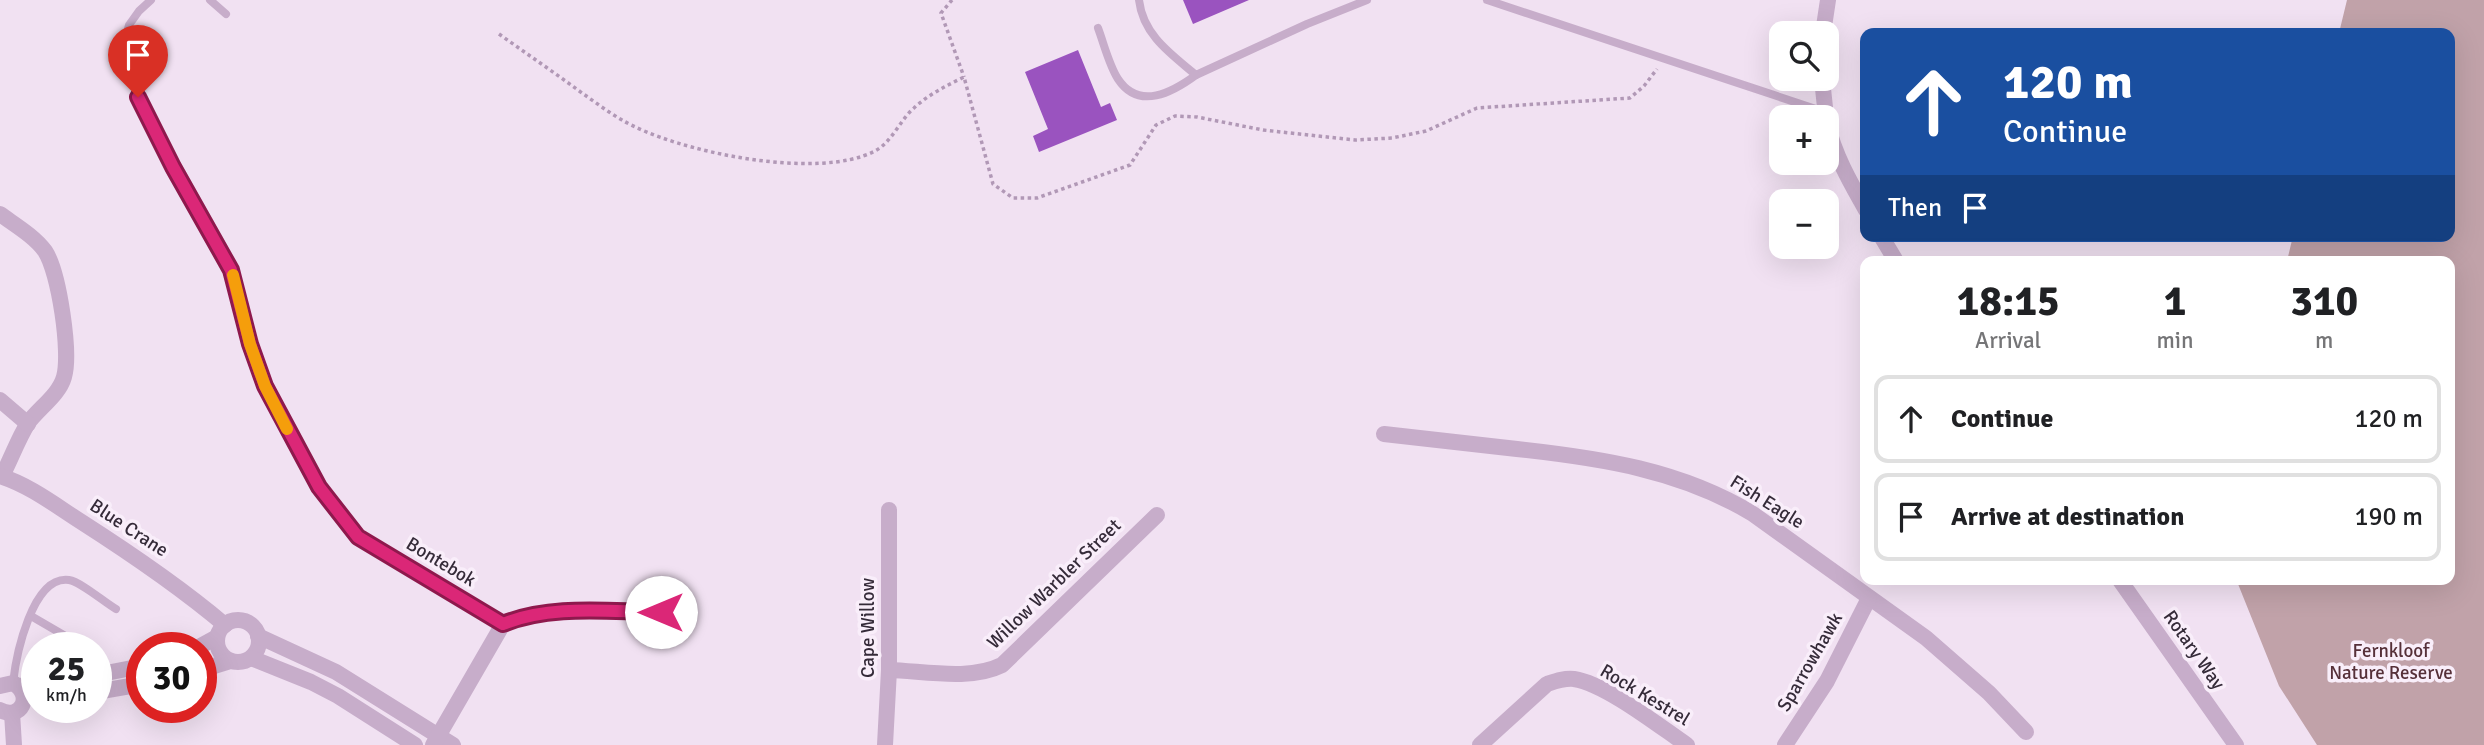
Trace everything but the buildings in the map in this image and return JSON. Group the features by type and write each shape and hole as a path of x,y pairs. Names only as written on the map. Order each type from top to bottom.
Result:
{"street":[{"path":"1826,21 1829,0"},
{"path":"1839,157 1860,198"},
{"path":"0,214 34,239 45,252 55,272 65,349 64,377 28,424 1,476"},
{"path":"0,400 28,424"},
{"name":"Fish Eagle","path":"1384,434 1592,458 1654,471 1729,499 1926,638 1989,693 2026,732"},
{"name":"Blue Crane","path":"1,476 56,506 185,591 221,631 217,647 230,661"},
{"name":"Cape Willow","path":"885,745 889,670 889,510"},
{"name":"Willow Warbler Street","path":"889,670 964,673 1002,665 1157,514"},
{"name":"Bontebok","path":"358,537 503,624"},
{"name":"Rotary Way","path":"2123,585 2236,745"},
{"name":"Sparrowhawk","path":"1785,745 1827,681 1869,598"},
{"path":"435,740 503,624 520,617 543,613 661,612"},
{"path":"217,634 231,622 245,622 256,630 258,636 258,648 251,658 244,662 230,661 217,665"},
{"path":"258,636 336,672 435,740 453,745"},
{"path":"251,658 320,687 415,745"},
{"name":"Rock Kestrel","path":"1480,745 1547,684 1572,679 1605,692 1687,745"},
{"path":"11,685 23,691 18,707 14,745"}],"lane":[{"path":"151,0 129,25 126,36 130,72 138,97 173,167 231,270 250,344 265,386 319,487 358,537"},
{"path":"211,0 226,14"},
{"path":"1139,0 1143,17 1154,37 1196,75"},
{"path":"1098,27 1117,78 1133,93 1144,97 1157,97 1181,86 1196,75 1307,24 1367,0"},
{"path":"1487,0 1792,105"},
{"path":"11,685 19,642 46,588 57,580 73,581 116,609"},
{"path":"31,616 58,632"}],"path":[{"path":"952,0 941,13 964,78 993,184 1013,198 1037,198 1130,165 1156,125 1175,116 1197,117 1263,130 1355,140 1392,138 1426,131 1477,107 1630,98 1644,86 1664,59"},
{"path":"499,34 622,121 674,142 754,160 788,163 843,162 877,150 913,109 940,89 964,78"}],"green space":[{"name":"Fernkloof Nature Reserve","path":"2347,0 2484,0 2484,745 2317,745 2279,686 2238,585 2455,585 2455,256 2288,256 2292,242 2455,242 2455,28 2340,28"}],"slow traffic":[{"path":"233,275 250,344 265,386 287,429"}],"route":[{"path":"138,97 173,167 216,239 231,270 250,344 265,386 319,487 358,537 503,624 520,617 543,613 661,612"}]}
